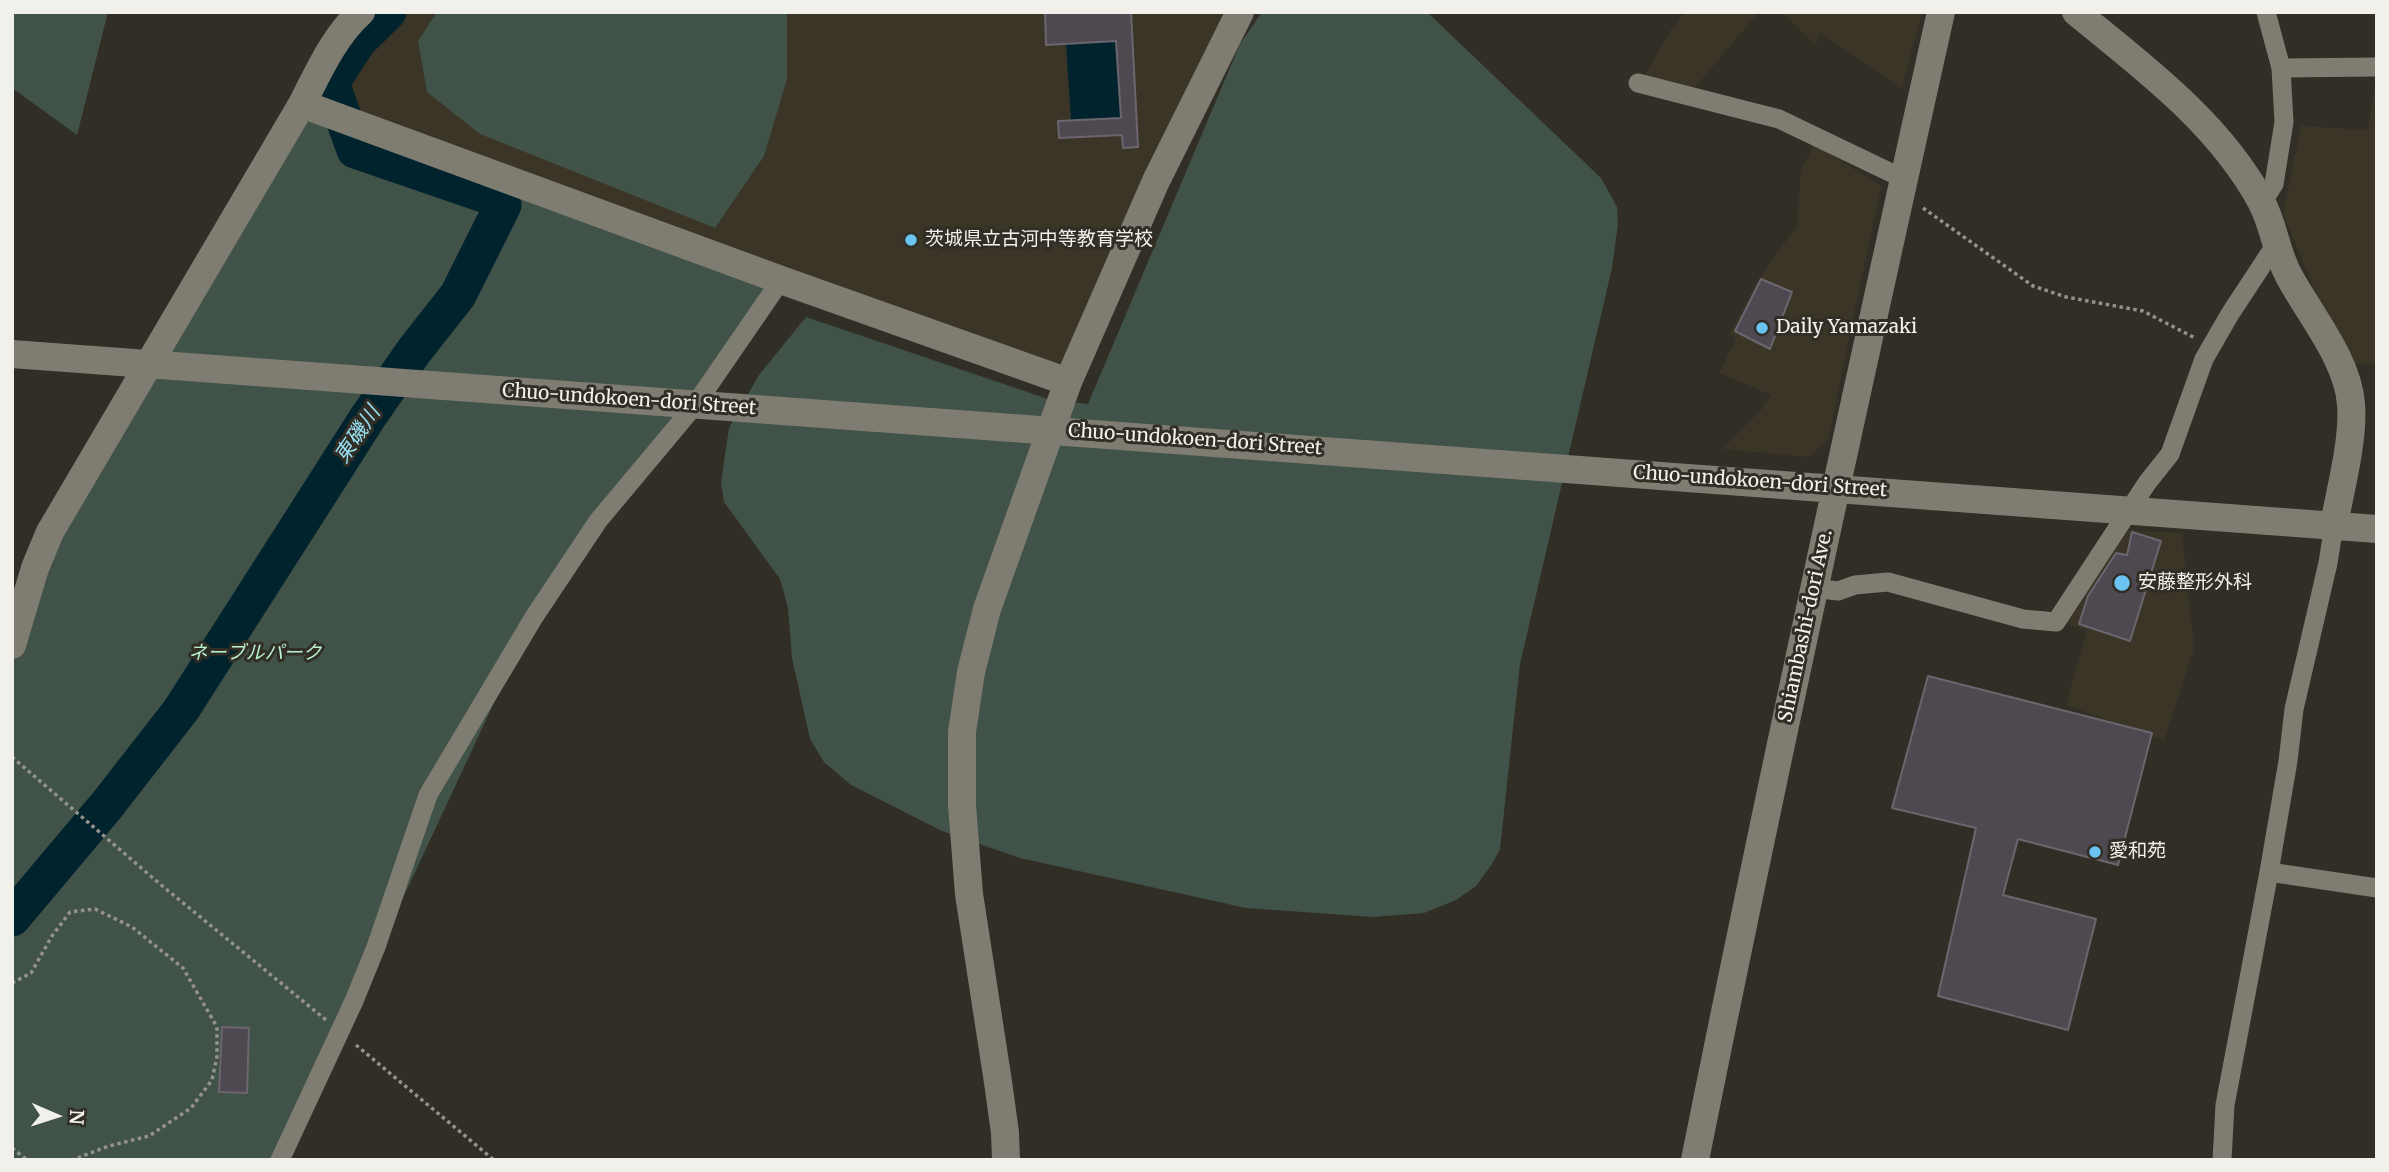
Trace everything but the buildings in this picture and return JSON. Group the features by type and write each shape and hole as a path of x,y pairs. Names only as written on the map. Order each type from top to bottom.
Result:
{"street":[{"path":"12,645 35,568 50,532 324,63 352,20 361,12"},
{"path":"1006,1160 1000,1094 969,894 962,805 962,732 971,671 987,609 1068,382 1156,181 1240,12"},
{"name":"Shiambashi-dori Ave.","path":"1695,1160 1814,588 1941,12"},
{"path":"2076,12 2201,119 2237,166 2262,203 2287,273 2347,381 2351,406 2348,444 2328,563 2294,709 2269,872 2225,1105 2222,1160"},
{"path":"2262,203 2274,184 2284,122 2281,68 2266,12"},
{"path":"2281,68 2377,67"},
{"path":"1638,83 1779,119 1902,186"},
{"path":"302,104 1068,382"},
{"path":"1814,588 1838,590 1855,584 1888,582 2023,619 2056,622 2129,510 2170,454 2204,359 2276,244"},
{"path":"280,1160 340,1032 376,947 428,796 534,617 598,521 695,405 781,280"},
{"name":"Chuo-undokoen-dori Street","path":"12,354 2377,528"},
{"path":"2269,872 2377,888"}],"path":[{"path":"1902,186 2034,286 2066,297 2143,311 2211,347"},
{"path":"12,757 160,884 494,1160"},
{"path":"12,982 32,973 52,936 70,912 95,909 132,927 183,968 217,1027 217,1056 212,1080 191,1108 149,1136 108,1146 72,1160"},
{"path":"12,1148 27,1160"}],"shaded area":[{"name":"茨城県立古河中等教育学校","path":"396,12 1227,12 1064,367 342,113 334,92 369,36"},
{"path":"1685,12 1759,12 1692,91 1644,77 1670,31"},
{"path":"1781,12 1922,12 1902,88 1819,32 1816,45"},
{"path":"2377,73 2377,364 2353,363 2324,312 2283,214 2301,126 2368,130"},
{"path":"1814,144 1881,186 1828,440 1809,457 1722,449 1761,410 1771,395 1719,373 1736,339 1729,334 1759,279 1797,225 1801,171"},
{"path":"2125,530 2182,533 2194,648 2164,741 2066,705 2087,630 2066,624"}],"green space":[{"path":"12,12 108,12 77,135 12,88"},
{"path":"437,12 787,12 787,79 764,156 715,228 480,134 427,92 418,41"},
{"path":"1262,12 1427,12 1601,178 1617,207 1618,224 1612,268 1520,664 1500,849 1476,886 1456,900 1424,913 1373,917 1246,908 1020,858 942,831 851,785 824,762 810,739 792,658 788,608 780,579 724,502 721,483 729,428 759,375 806,317 1048,399 1088,404 1240,44"},
{"name":"ネーブルパーク","path":"302,104 781,280 534,617 281,1160 12,1160 12,616"}],"water":[{"path":"1116,41 1121,118 1071,120 1066,44"}],"waterway":[{"name":"東磯川","path":"12,918 107,805 181,710 368,417 414,351 458,295 503,205 501,200 355,150 331,83 358,41 388,12"}],"place":[{"name":"茨城県立古河中等教育学校","path":"911,240"},
{"name":"Daily Yamazaki","path":"1762,328"},
{"name":"安藤整形外科","path":"2122,583"},
{"name":"愛和苑","path":"2095,852"}]}
